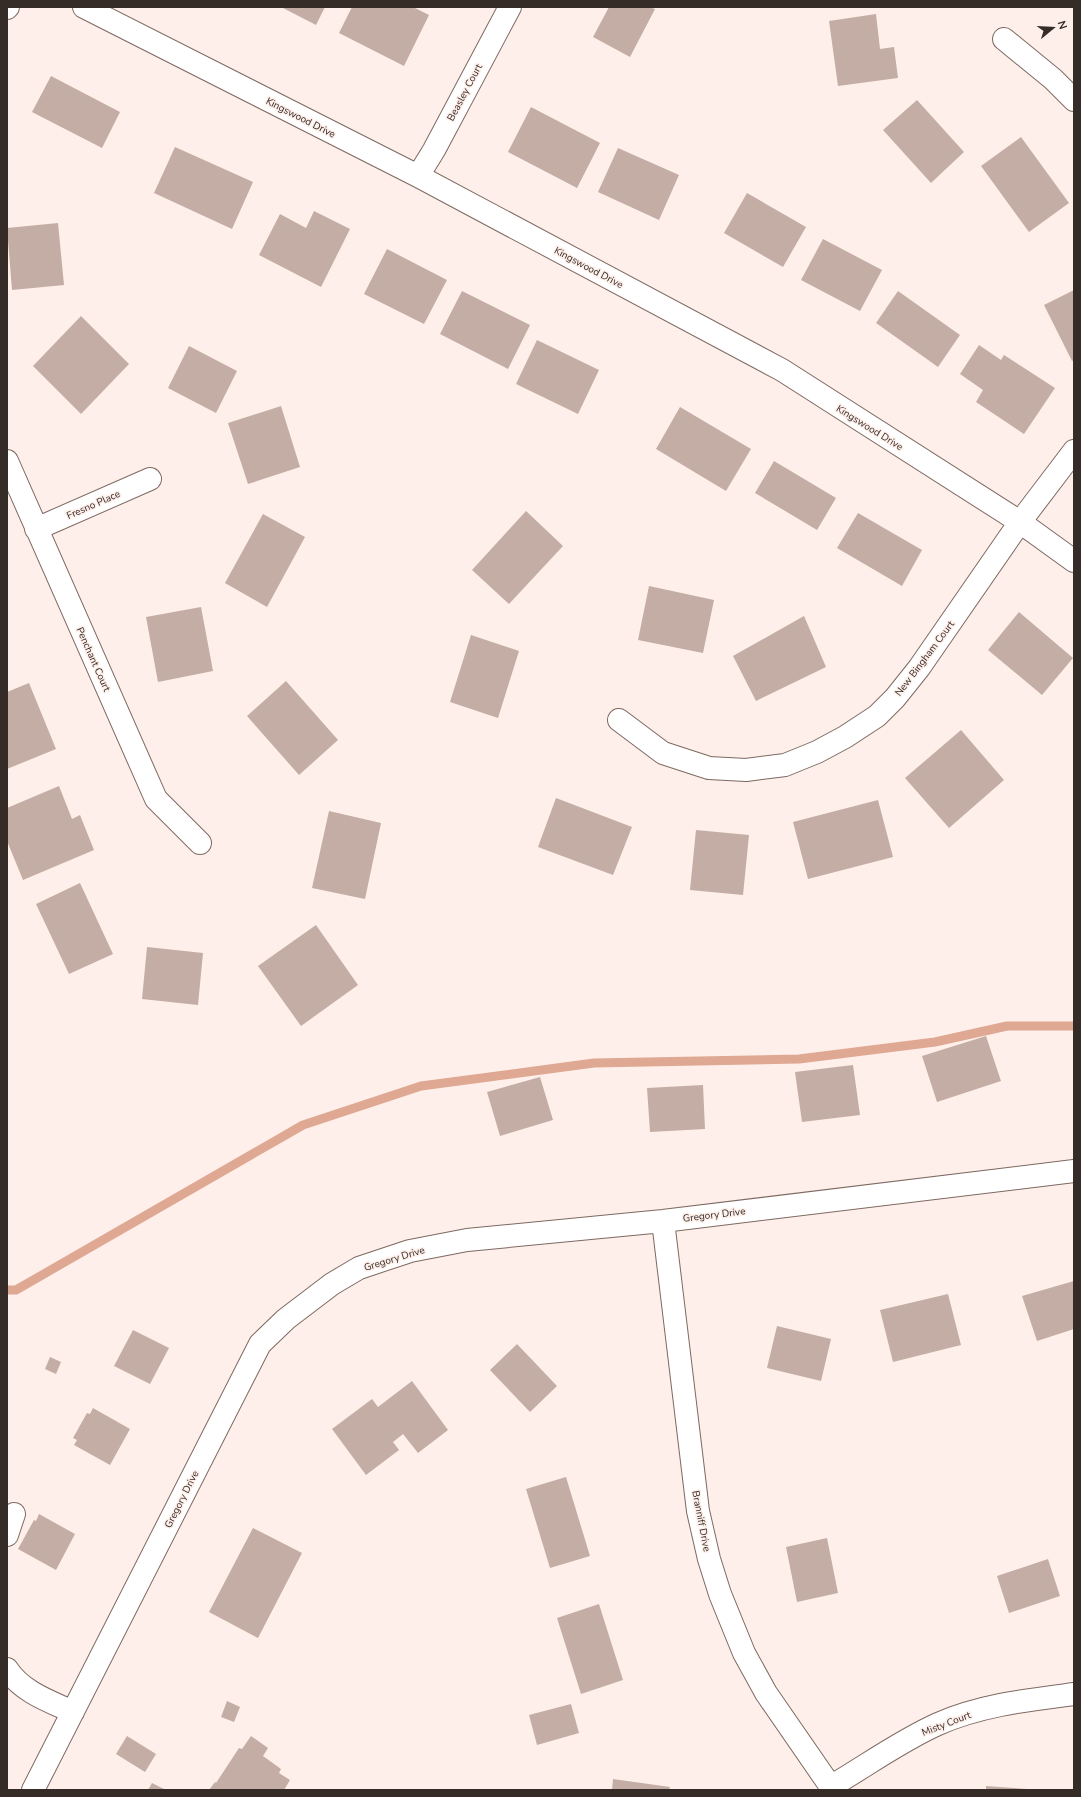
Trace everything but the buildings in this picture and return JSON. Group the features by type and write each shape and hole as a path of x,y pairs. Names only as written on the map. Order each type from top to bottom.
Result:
{"street":[{"name":"Kingswood Drive","path":"84,7 418,176 782,370 1020,522 1074,561"},
{"name":"Beasley Court","path":"418,176 434,150 510,7"},
{"path":"1004,39 1053,79 1074,100"},
{"name":"New Bingham Court","path":"620,720 663,753 709,768 746,770 785,765 817,752 846,737 877,716 895,698 919,668 1020,522 1074,451"},
{"name":"Penchant Court","path":"7,461 156,799 200,843"},
{"name":"Fresno Place","path":"36,529 150,479"},
{"name":"Gregory Drive","path":"33,1790 260,1344 286,1319 332,1284 359,1268 410,1251 467,1240 663,1221 1074,1170"},
{"name":"Branniff Drive","path":"663,1221 698,1511 709,1559 720,1594 744,1653 766,1693 832,1788"},
{"path":"7,1535 14,1514"},
{"path":"7,1669 13,1678 25,1689 73,1712"},
{"name":"Misty Court","path":"832,1788 905,1740 939,1724 963,1715 1014,1702 1074,1694"}],"waterway":[{"path":"7,1290 16,1290 303,1125 421,1086 594,1063 799,1059 935,1042 1007,1026 1074,1026"}]}
